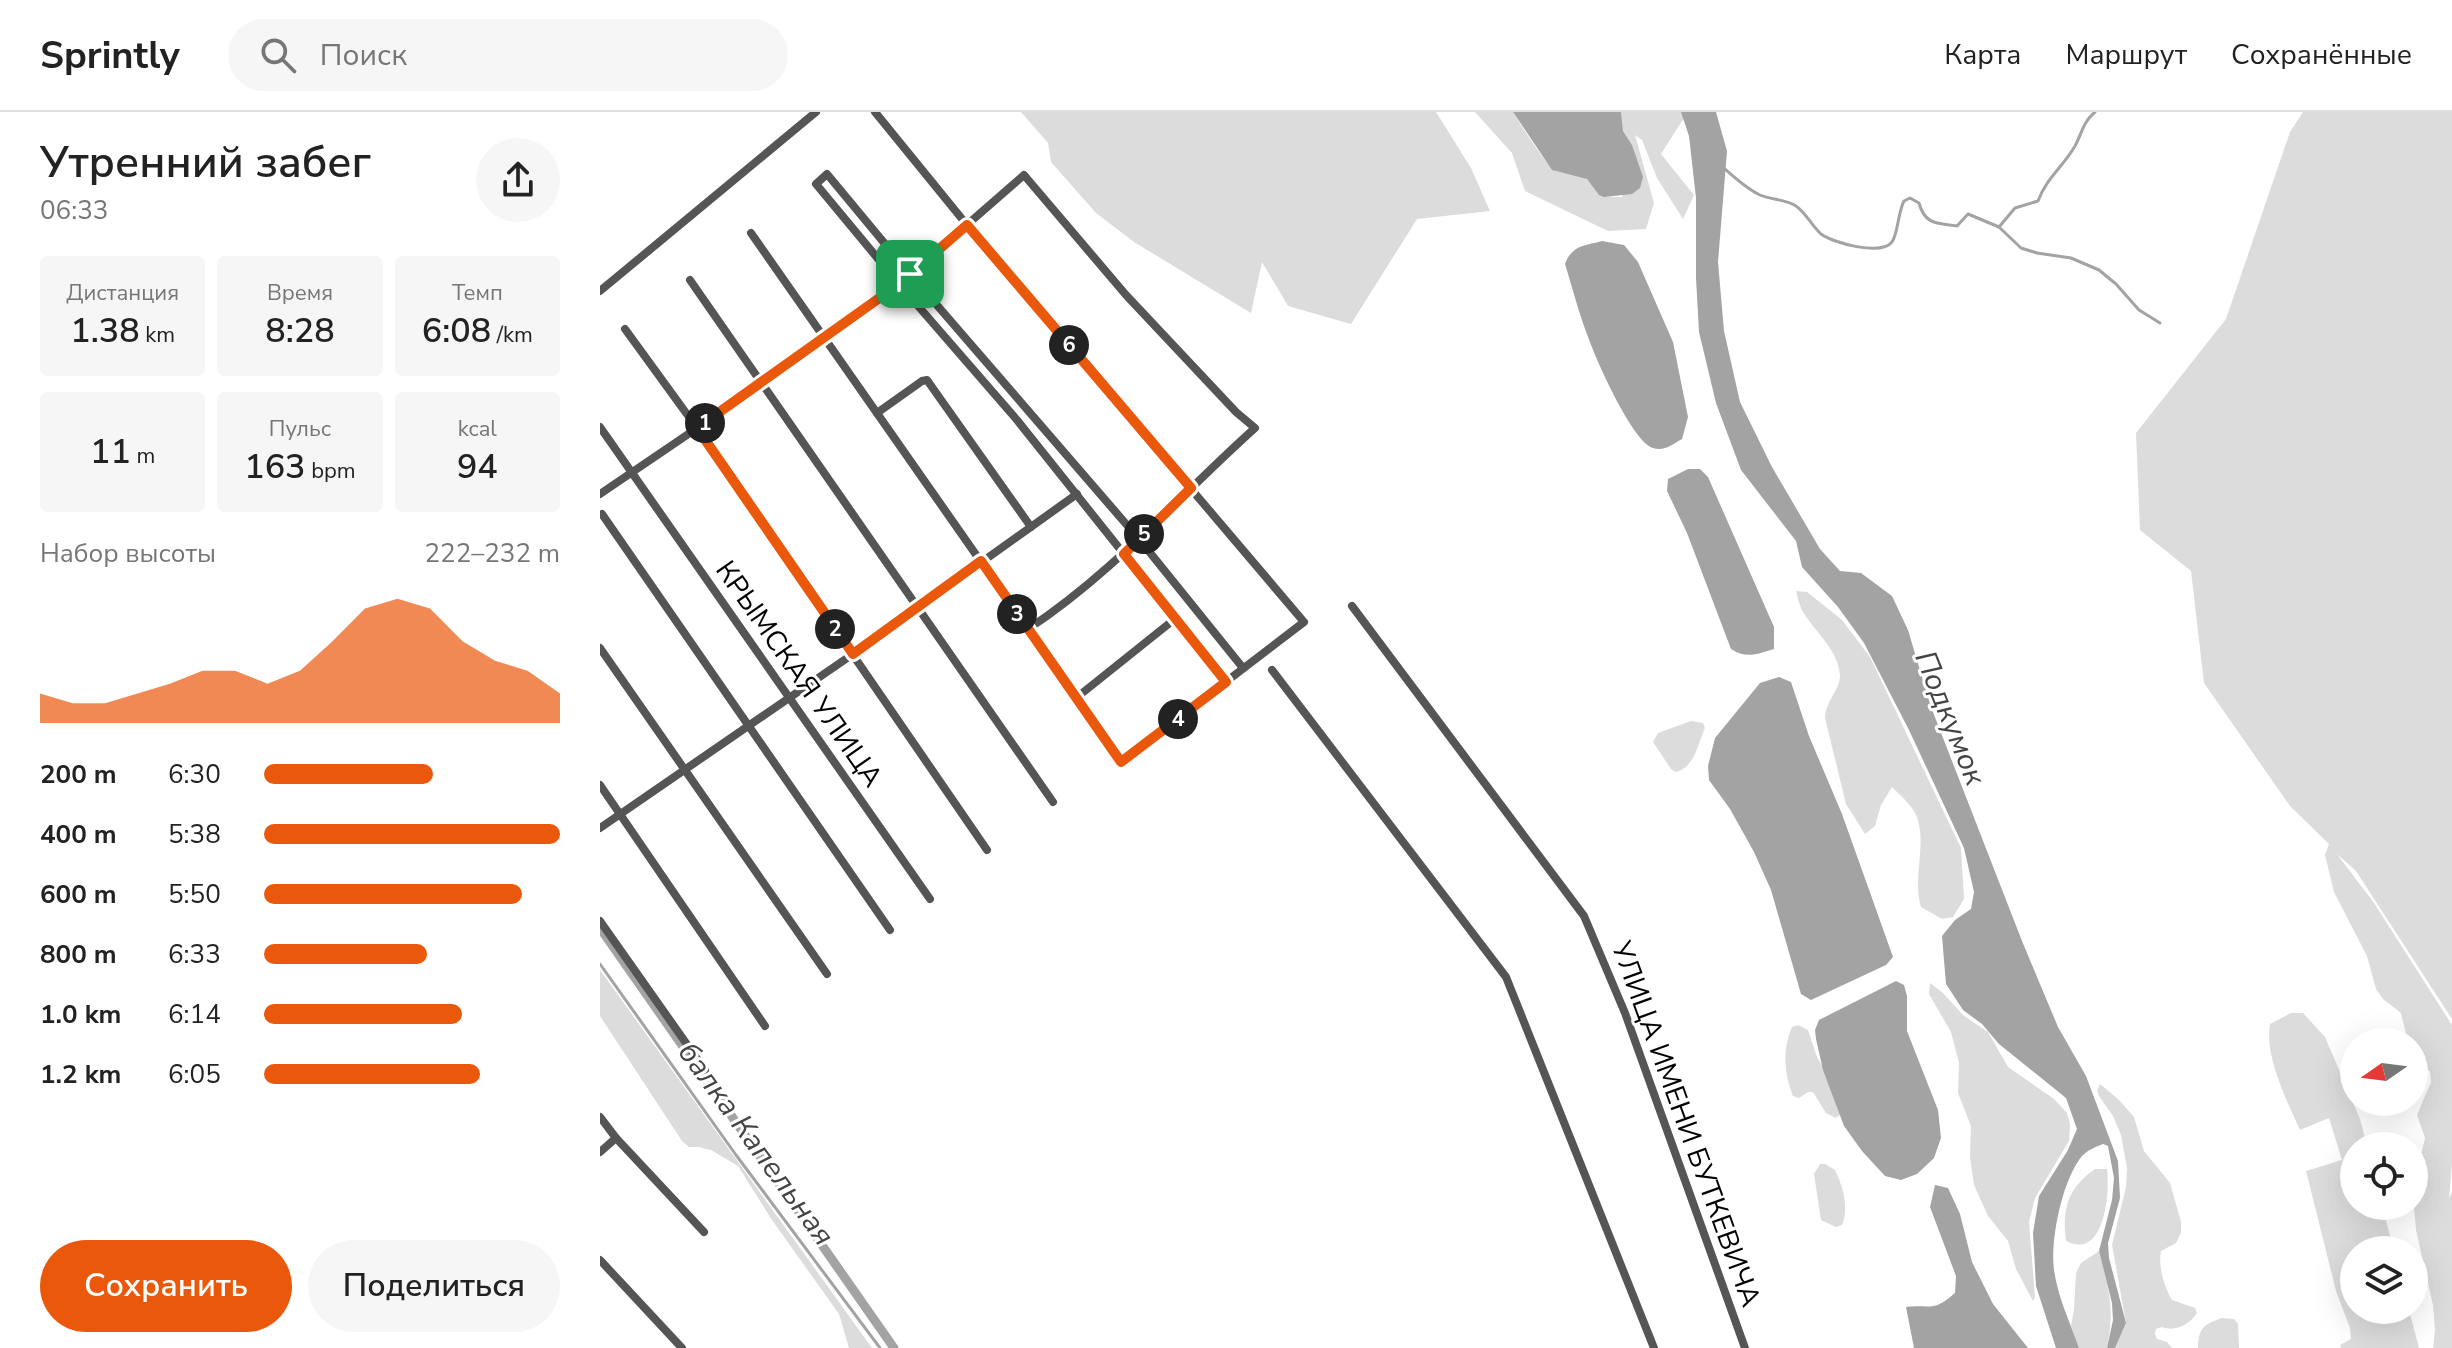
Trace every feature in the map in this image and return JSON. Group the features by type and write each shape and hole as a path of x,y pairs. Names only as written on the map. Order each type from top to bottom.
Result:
{"street":[{"path":"600,291 816,112"},
{"path":"751,233 1121,762 1304,622 875,112"},
{"path":"1226,682 1017,420 816,184 827,174 1139,539 1243,668"},
{"path":"600,494 762,384 899,284 1024,175 1126,295 1236,412 1255,428 1124,554 1061,607 1028,629"},
{"path":"690,280 1053,802"},
{"path":"625,329 697,428 987,850"},
{"path":"877,413 927,380 1031,527"},
{"name":"КРЫМСКАЯ УЛИЦА","path":"600,427 930,899"},
{"path":"600,828 853,654 1077,494"},
{"path":"602,514 890,930"},
{"name":"УЛИЦА ИМЕНИ БУТКЕВИЧА","path":"1352,606 1584,916 1625,1013 1745,1348"},
{"path":"1076,698 1176,618"},
{"path":"600,648 827,974"},
{"path":"1272,670 1506,977 1654,1348"},
{"path":"600,785 765,1026"},
{"path":"600,921 705,1070"},
{"path":"600,1117 704,1232"},
{"path":"600,1152 616,1138"},
{"path":"600,1260 682,1348"}],"shaded area":[{"path":"1021,112 1436,112 1471,168 1490,211 1417,219 1351,324 1288,306 1262,262 1251,313 1134,242 1096,213 1051,162 1048,143"},
{"path":"1475,112 1513,112 1550,167 1561,173 1585,178 1602,195 1622,197 1632,145 1623,131 1621,112 1697,112 1682,121 1661,154 1694,195 1683,219 1657,178 1642,140 1635,135 1654,203 1646,229 1608,231 1525,191 1512,153"},
{"path":"1513,112 1621,112 1623,131 1632,145 1643,177 1640,188 1632,194 1604,197 1587,179 1552,170"},
{"path":"1681,112 1716,112 1727,151 1718,262 1724,331 1740,402 1772,467 1820,549 1840,571 1861,573 1892,596 1908,630 1931,707 2022,941 2058,1027 2086,1076 2118,1161 2120,1198 2108,1243 2126,1323 2115,1348 2107,1348 2113,1320 2112,1303 2099,1251 2112,1200 2114,1178 2108,1146 2100,1145 2082,1156 2063,1195 2054,1243 2054,1270 2061,1300 2079,1348 2056,1348 2036,1286 2033,1233 2039,1196 2068,1150 2077,1129 2066,1098 1999,1044 1982,1024 1963,1010 1946,984 1942,936 1955,920 1971,909 1974,892 1964,848 1864,643 1838,607 1802,567 1796,541 1741,470 1716,403 1699,332 1696,198 1689,136"},
{"path":"2303,112 2452,112 2452,1019 2356,871 2337,854 2374,903 2452,1025 2452,1164 2449,1198 2452,1192 2452,1348 2433,1348 2435,1330 2428,1283 2428,1236 2417,1236 2415,1220 2428,1220 2428,1132 2423,1132 2417,1116 2428,1116 2431,1082 2428,1028 2405,1028 2401,1013 2376,989 2367,956 2334,892 2325,855 2329,844 2290,806 2204,683 2191,571 2140,530 2136,433 2226,319 2290,132"},
{"path":"1602,241 1624,245 1638,262 1673,342 1688,417 1682,439 1665,448 1653,448 1645,443 1626,418 1586,333 1565,264 1575,250"},
{"path":"1688,469 1700,469 1708,477 1774,627 1774,649 1747,655 1731,649 1687,533 1667,491 1668,479"},
{"path":"1796,591 1807,592 1842,620 1870,657 1961,848 1964,899 1953,917 1942,919 1921,907 1918,885 1920,828 1915,813 1906,801 1892,787 1881,805 1875,826 1865,834 1846,804 1825,718 1838,686 1839,667 1832,651 1803,612"},
{"path":"1779,677 1791,682 1893,957 1886,965 1811,1000 1801,994 1771,890 1754,852 1730,809 1709,780 1708,766 1715,738 1760,683"},
{"path":"1691,721 1703,723 1705,728 1691,761 1676,772 1653,742 1658,733"},
{"path":"600,970 872,1348 849,1348 839,1314 738,1166 711,1150 689,1147 682,1141 600,1016"},
{"path":"1896,981 1904,985 1907,1031 1938,1110 1941,1138 1934,1158 1917,1174 1901,1180 1885,1176 1844,1126 1823,1070 1815,1030 1819,1020"},
{"path":"1930,983 1963,1015 1988,1032 2008,1067 2054,1099 2067,1113 2069,1141 2035,1198 2029,1222 2033,1301 2016,1269 2008,1241 1988,1216 1974,1185 1970,1157 1971,1126 1958,1093 1959,1063 1951,1032 1929,994"},
{"path":"2291,1013 2303,1013 2325,1037 2340,1072 2340,1116 2359,1116 2363,1132 2340,1132 2340,1154 2329,1118 2300,1130 2273,1064 2270,1024"},
{"path":"1798,1025 1808,1030 1817,1057 1829,1077 1840,1115 1836,1118 1826,1113 1813,1092 1799,1098 1793,1096 1786,1070 1786,1053 1792,1027"},
{"path":"2100,1084 2134,1117 2144,1151 2170,1183 2181,1222 2181,1233 2176,1243 2161,1251 2161,1270 2172,1300 2195,1308 2197,1313 2181,1326 2156,1329 2157,1339 2167,1342 2172,1348 2115,1348 2126,1323 2112,1245 2126,1187 2127,1168 2121,1135 2097,1090"},
{"path":"2340,1161 2340,1220 2386,1220 2390,1236 2340,1236 2340,1302 2336,1291 2306,1171"},
{"path":"1820,1164 1835,1170 1843,1190 1844,1218 1842,1225 1836,1227 1821,1220 1814,1174"},
{"path":"2095,1169 2107,1169 2106,1207 2097,1233 2079,1245 2066,1241 2066,1209 2072,1192"},
{"path":"1935,1185 1948,1188 1960,1214 1972,1262 1993,1304 2028,1348 1914,1348 1906,1307 1936,1305 1955,1293 1956,1276 1930,1207"},
{"path":"2099,1251 2110,1299 2107,1348 2079,1348 2071,1326 2076,1273 2081,1263"},
{"path":"2222,1318 2234,1319 2238,1324 2239,1348 2198,1348 2203,1328"},
{"path":"2348,1324 2413,1324 2419,1348 2341,1348 2340,1345 2351,1339"}],"waterway":[{"path":"1999,227 2015,208 2038,201 2095,112"},
{"path":"1725,169 1755,193 1796,206 1821,234 1857,247 1878,248 1892,242 1904,201 1910,198 1919,203 1928,219 1938,223 1957,226 1968,214 1999,227 2021,248 2071,258 2099,270 2139,310 2160,323"},
{"path":"600,928 894,1348"},
{"name":"балка Капельная","path":"600,964 736,1155 880,1348"}],"route":[{"path":"967,225 1191,488 1124,554 1226,682 1121,762 981,561 853,654 697,428 762,384 910,274 967,225"}],"water label":[{"name":"Подкумок","path":"1950,718"}]}
